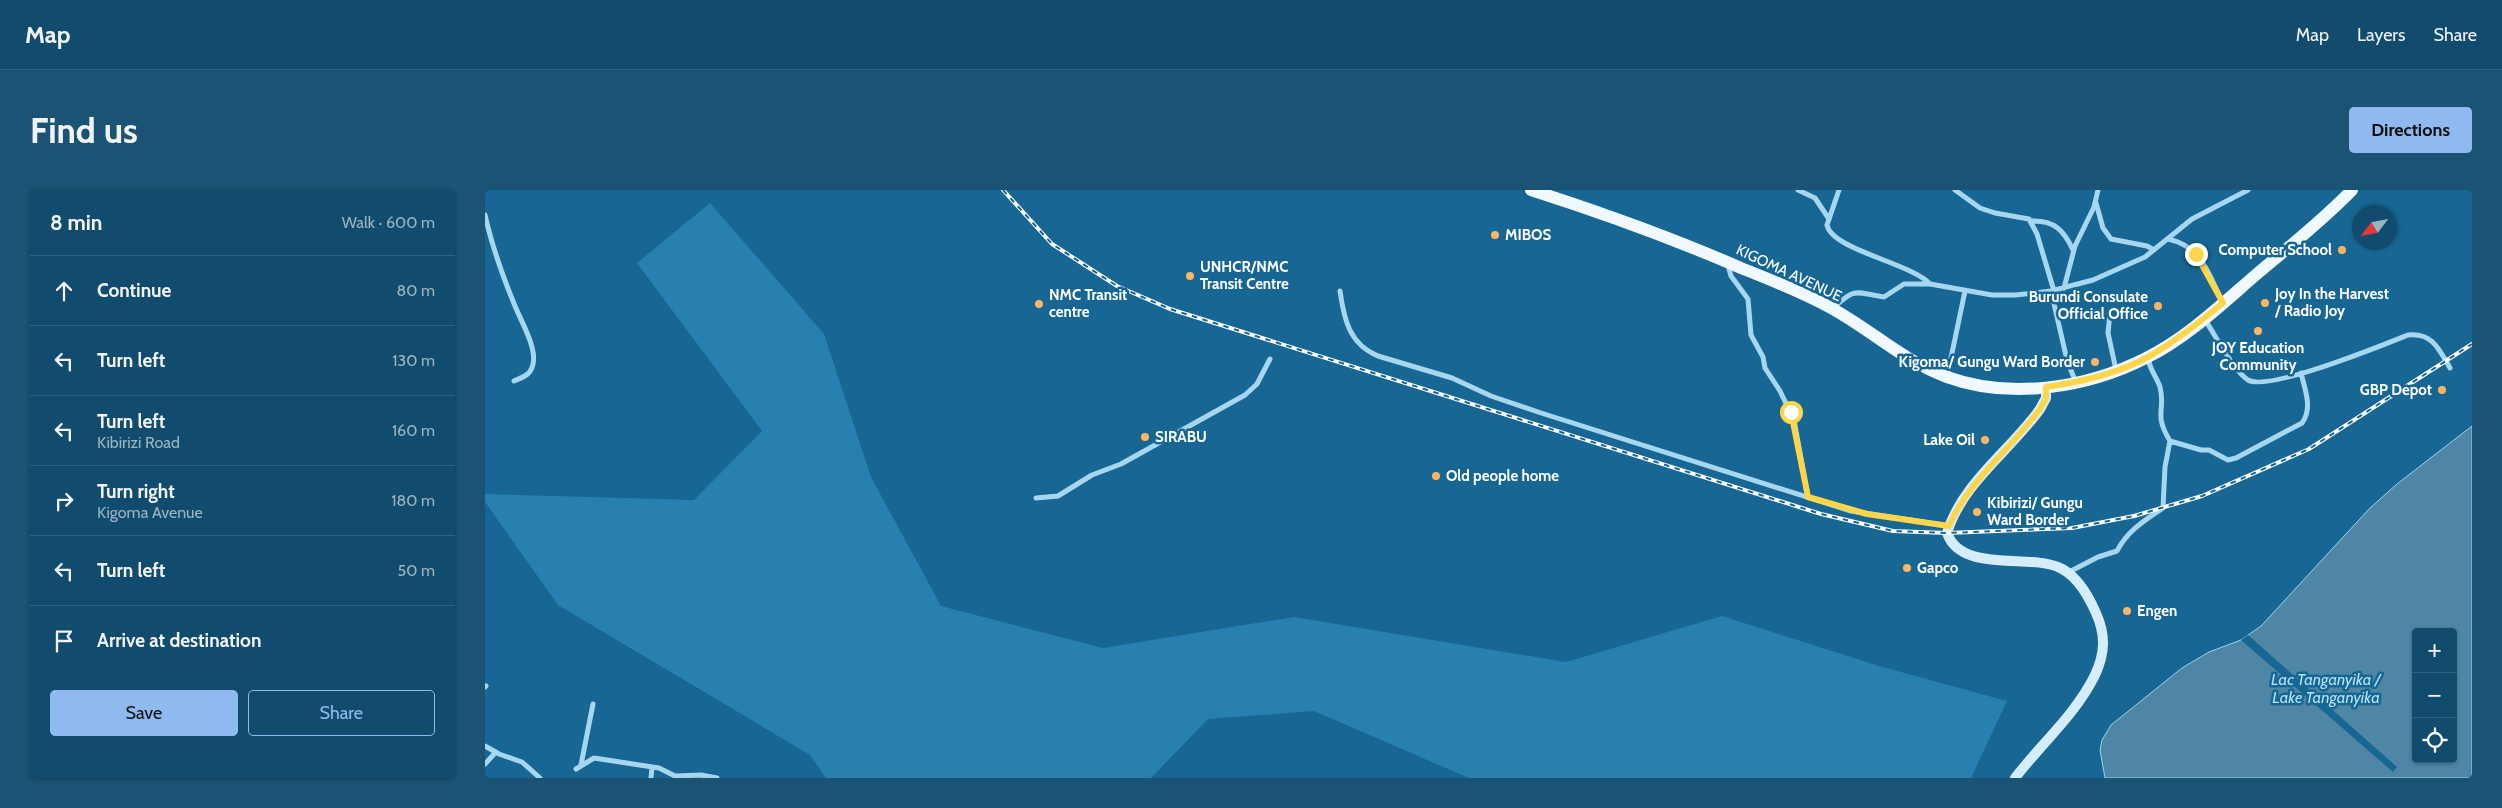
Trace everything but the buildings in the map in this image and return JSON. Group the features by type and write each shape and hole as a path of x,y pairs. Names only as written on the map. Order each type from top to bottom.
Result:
{"main road":[{"name":"KIGOMA AVENUE","path":"1531,190 1633,223 1833,308 1880,342 1947,377 1984,387 2046,387 2076,383 2116,371 2148,358 2204,318 2296,243 2352,190"}],"street":[{"path":"1798,190 1815,198 1829,219"},
{"path":"1839,190 1829,219 1828,229 1837,237 1864,253 1910,269 1930,284"},
{"path":"1955,190 1980,208 1995,213 2025,217 2031,221 2039,221 2060,228 2066,234 2073,250"},
{"path":"2064,288 2073,250 2094,207 2098,190"},
{"path":"1833,308 1851,293 1864,292 1884,297 1904,284 1930,284 1992,295 2052,291 2093,280 2145,257 2204,212 2248,190"},
{"path":"2095,198 2103,228 2108,236 2116,240 2147,246 2154,250"},
{"path":"485,215 492,243 533,354 533,365 529,374 514,381"},
{"path":"2031,221 2052,291 2067,360 2076,383"},
{"path":"2168,239 2190,246 2202,262 2223,303"},
{"path":"1727,262 1731,276 1748,299 1751,335 1763,357 1765,368 1780,391 1794,420 1808,497"},
{"path":"1340,291 1347,326 1359,345 1367,352 1452,378 1491,396 1528,409 1808,497 1867,514 1949,526"},
{"path":"1947,377 1965,291"},
{"path":"2110,313 2108,333 2116,371"},
{"path":"2204,318 2239,371 2248,380 2262,383 2301,373 2417,334 2426,335 2433,342 2450,368"},
{"path":"2148,358 2150,370 2160,389 2161,427 2170,440 2201,450 2209,450 2228,460 2236,458 2302,423 2306,417 2308,406 2301,373"},
{"path":"1036,498 1058,496 1092,475 1121,464 1245,395 1257,384 1270,359"},
{"path":"2015,778 2078,702 2099,666 2103,654 2104,641 2091,601 2068,572 2048,564 1989,558 1961,552 1955,548 1947,534 1949,526 1959,508 1977,482 2040,409 2046,398 2046,387"},
{"path":"2068,572 2098,557 2117,551 2123,538 2163,508 2165,467 2170,440"},
{"path":"593,704 585,750 578,767 594,758"},
{"path":"485,746 522,762 539,778"},
{"path":"585,750 594,758 652,767 670,776 717,778"},
{"path":"485,764 496,752"},
{"path":"651,778 652,767"}],"shaded area":[{"path":"710,203 824,334 871,477 941,606 1103,648 1294,617 1566,662 1722,616 1879,666 2007,701 1971,778 1469,778 1314,711 1208,719 1151,778 826,778 810,755 558,605 485,502 485,494 694,500 762,431 637,263"}],"water":[{"name":"Lac Tanganyika / Lake Tanganyika","path":"2472,426 2472,778 2105,778 2100,750 2102,740 2111,725 2182,668 2209,652 2241,640 2261,626 2370,508 2397,484"}],"pier":[{"path":"2248,635 2397,767 2393,772 2241,640"}],"railway":[{"path":"1003,190 1052,244 1117,286 1170,309 1821,514 1893,531 1947,533 2072,528 2134,516 2202,496 2309,449 2472,344"}],"place":[{"name":"MIBOS","path":"1495,235"},
{"name":"Computer School","path":"2342,250"},
{"name":"UNHCR/NMC Transit Centre","path":"1190,276"},
{"name":"Joy In the Harvest / Radio Joy","path":"2265,303"},
{"name":"NMC Transit centre","path":"1039,304"},
{"name":"Burundi Consulate Official Office","path":"2158,306"},
{"name":"JOY Education Community","path":"2258,331"},
{"name":"Kigoma/ Gungu Ward Border","path":"2095,362"},
{"name":"GBP Depot","path":"2442,390"},
{"name":"SIRABU","path":"1145,437"},
{"name":"Lake Oil","path":"1985,440"},
{"name":"Old people home","path":"1436,476"},
{"name":"Kibirizi/ Gungu Ward Border","path":"1977,512"},
{"name":"Gapco","path":"1907,568"},
{"name":"Engen","path":"2127,611"}],"route":[{"path":"1791,412 1808,497 1867,514 1949,526 1965,498 1977,482 2035,417 2046,398 2046,387 2076,383 2116,371 2148,358 2223,303 2196,254"}]}
